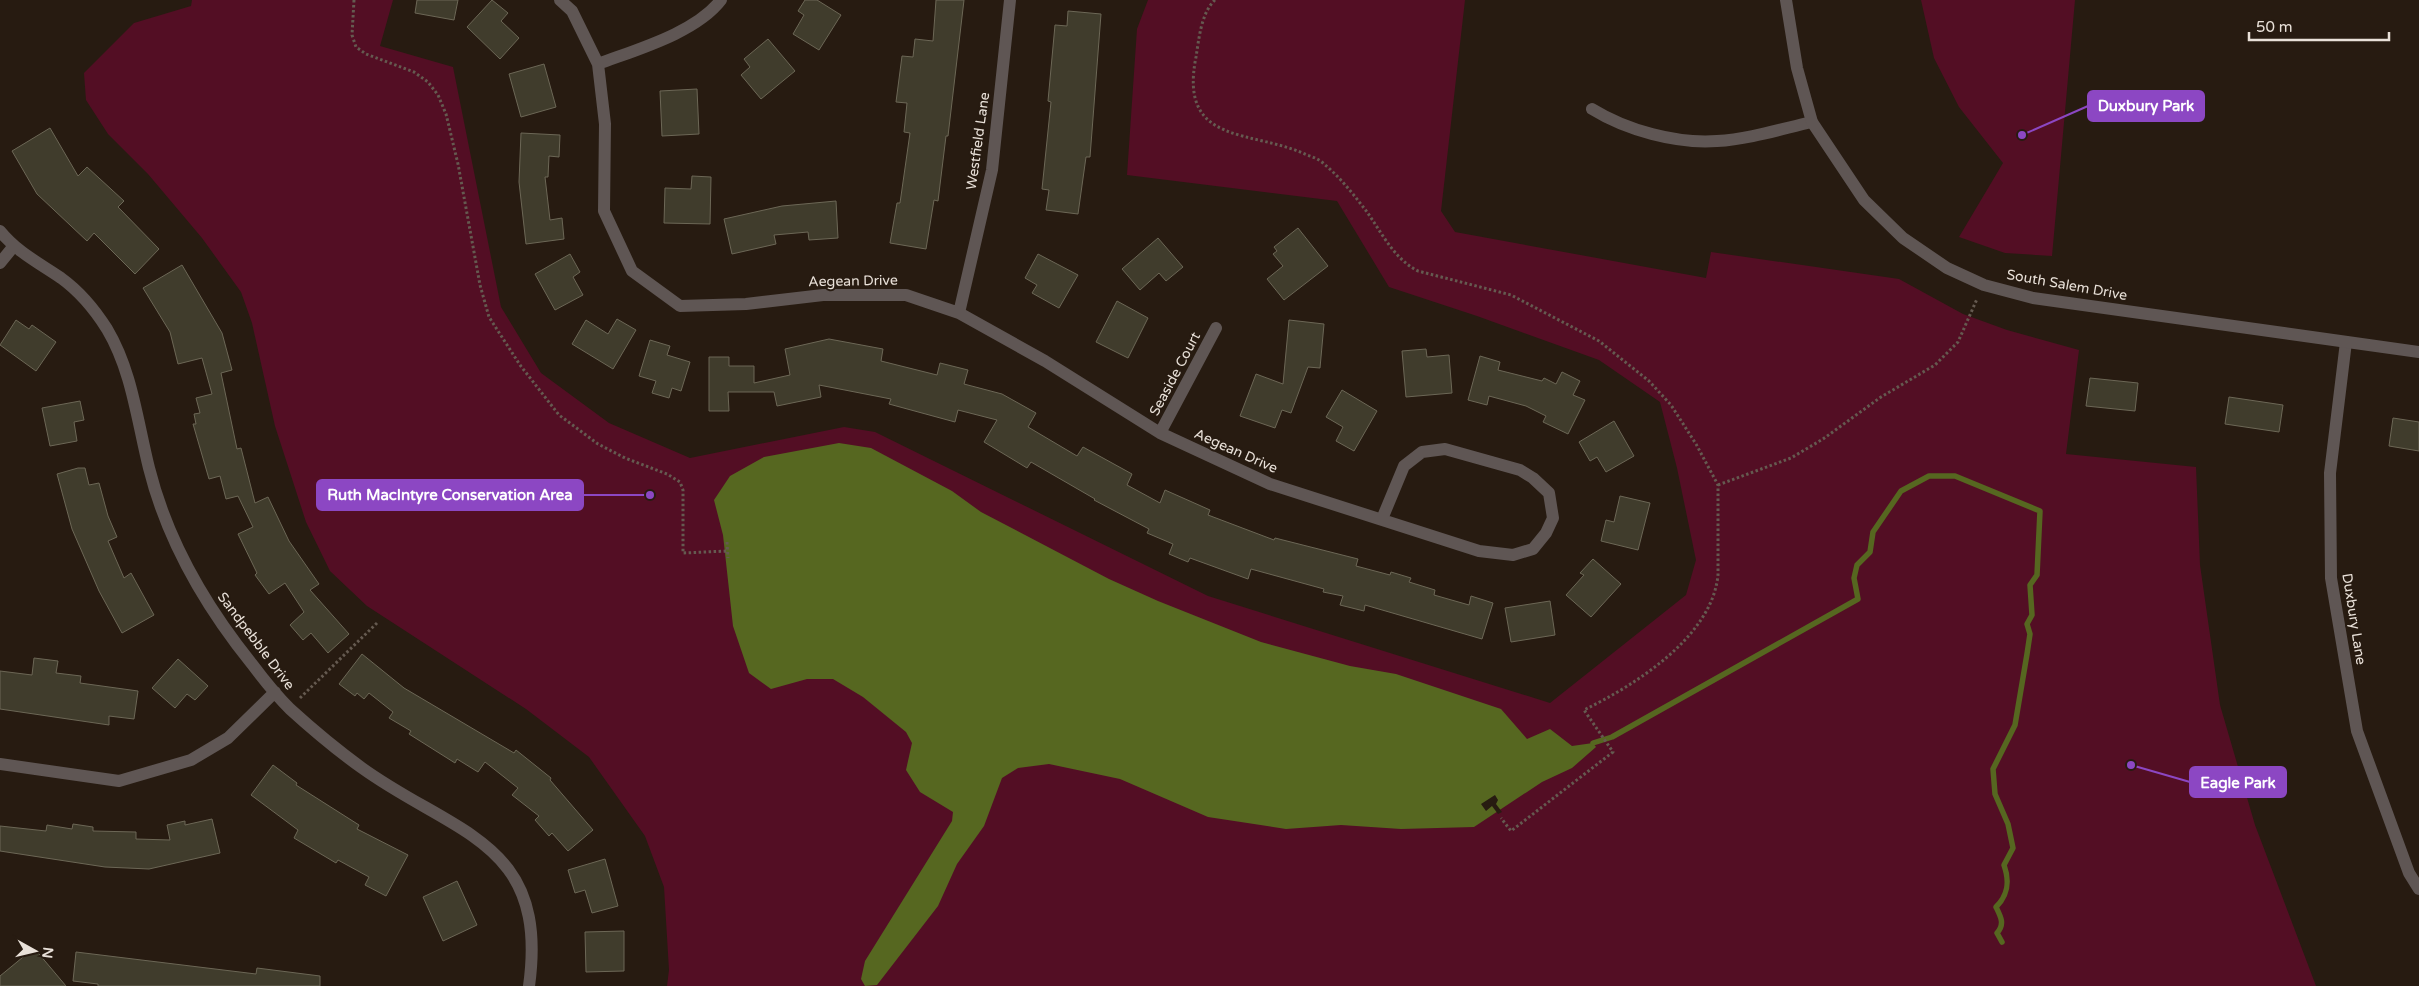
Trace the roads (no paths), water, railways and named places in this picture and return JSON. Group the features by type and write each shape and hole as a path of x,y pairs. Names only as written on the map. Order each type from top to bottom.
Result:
{"street":[{"name":"Aegean Drive","path":"560,0 572,11 598,64 606,124 604,211 632,271 680,306 746,304 823,295 906,295 959,313 1045,361 1160,433 1270,484 1479,550 1513,555 1533,549 1546,533 1553,518 1549,493 1533,478 1520,470 1445,449 1422,452 1404,466 1382,519"},
{"path":"598,64 665,38 697,21 721,0"},
{"name":"Westfield Lane","path":"959,313 992,170 1010,0"},
{"name":"South Salem Drive","path":"1786,0 1797,68 1812,122 1864,200 1914,246 1947,268 1984,284 2033,298 2419,352"},
{"path":"1592,109 1613,122 1634,130 1684,139 1715,141 1738,139 1812,122"},
{"name":"Sandpebble Drive","path":"0,231 13,247 64,280 78,293 106,328 126,372 149,468 170,530 212,611 275,692 291,709 362,768 488,846 505,865 521,891 532,926 533,955 529,986"},
{"path":"0,263 13,247"},
{"name":"Seaside Court","path":"1160,433 1216,328"},
{"name":"Duxbury Lane","path":"2346,342 2330,473 2331,578 2357,731 2414,871 2419,889"},
{"path":"0,764 119,780 192,760 228,738 275,692"}],"waterway":[{"path":"1593,743 1612,737 1858,599 1854,578 1857,565 1870,552 1873,532 1901,491 1929,476 1955,476 2040,511 2037,575 2030,585 2032,615 2027,624 2030,634 2015,725 1993,769 1995,794 2008,824 2013,848 2004,865 2007,888 2003,898 1996,907 2002,923 1997,933 2002,942"}],"place":[{"name":"Duxbury Park","path":"2022,135"},
{"name":"Ruth MacIntyre Conservation Area","path":"650,495"},
{"name":"Eagle Park","path":"2131,765"}]}
